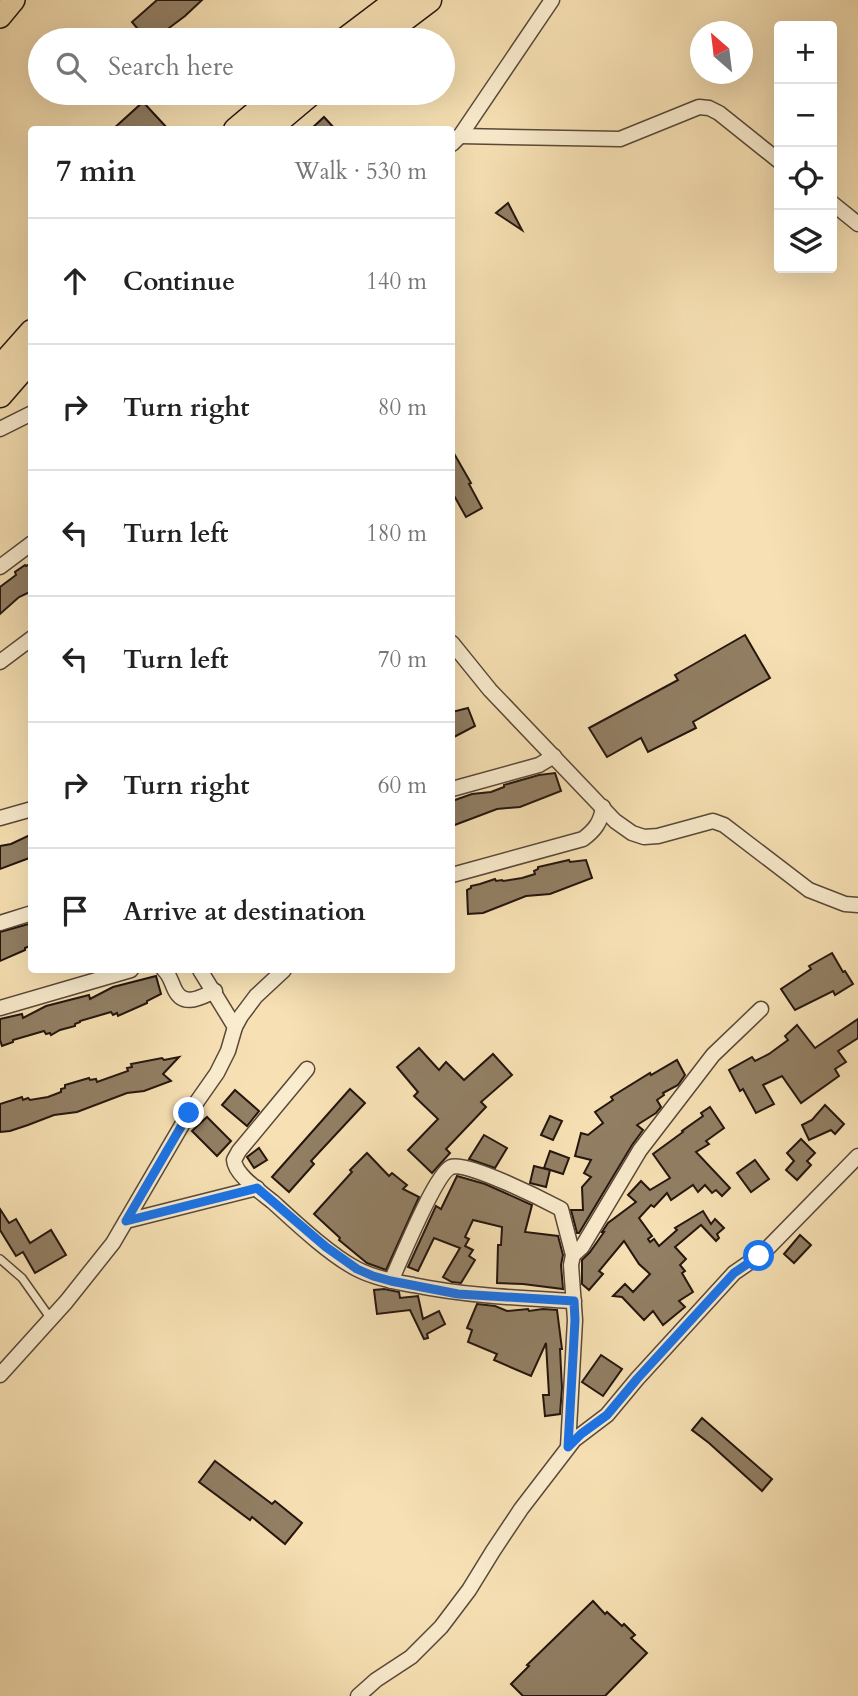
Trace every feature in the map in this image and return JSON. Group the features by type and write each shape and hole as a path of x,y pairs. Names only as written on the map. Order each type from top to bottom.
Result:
{"highway":[{"path":"361,28 398,0"},
{"path":"392,28 429,0"},
{"path":"241,126 266,105"},
{"path":"272,126 297,105"},
{"path":"0,368 28,336"},
{"path":"0,396 28,363"}],"main road":[{"path":"0,18 15,0"}],"street":[{"path":"456,140 552,0"},
{"path":"289,126 313,105"},
{"path":"456,140 620,139 699,107 719,113 774,157"},
{"path":"837,207 858,224"},
{"path":"0,429 28,415"},
{"path":"0,567 28,546"},
{"path":"0,662 28,641"},
{"path":"455,647 490,690 615,821 632,833 644,837 658,836 713,821 724,825 808,890 845,904 858,905"},
{"path":"455,788 539,765 554,756"},
{"path":"455,874 583,839 598,826 603,807"},
{"path":"0,818 28,810"},
{"path":"0,923 28,914"},
{"path":"0,1008 121,973"},
{"path":"167,973 178,995 184,1000 191,1001 215,991"},
{"path":"202,973 235,1027"},
{"path":"0,1376 99,1263 189,1113 218,1073 235,1027 248,1006 281,973"},
{"path":"573,1255 582,1247 640,1150 713,1055 761,1009"},
{"path":"307,1069 235,1155 234,1165 237,1170 257,1188 326,1247 357,1269 391,1281 470,1295 574,1301"},
{"path":"358,1696 384,1674 411,1657 441,1627 469,1590 521,1509 568,1447 607,1415 734,1273 763,1253 858,1156"},
{"path":"391,1281 436,1183 454,1166 526,1191 561,1209 573,1255 570,1265 575,1320 568,1447"},
{"path":"126,1221 257,1188"}],"lane":[{"path":"0,1259 22,1278 51,1320"}],"building":[{"path":"157,0 202,0 169,28 137,28 132,22"},
{"path":"140,105 146,105 165,126 116,126"},
{"path":"324,117 332,126 314,126"},
{"path":"508,203 522,230 496,213"},
{"path":"455,455 482,508 466,517 455,497"},
{"path":"28,565 28,593 19,597 0,614 0,587 16,575 15,572"},
{"path":"745,635 770,678 693,722 696,728 648,752 641,738 607,757 589,728 678,680 675,675"},
{"path":"468,708 475,726 455,736 455,711"},
{"path":"555,773 561,791 520,807 497,809 455,825 455,800 472,794 491,792 504,785"},
{"path":"28,836 28,858 0,869 0,846"},
{"path":"569,860 586,860 592,878 550,894 526,896 483,913 468,914 467,890 471,886 495,879 503,881 522,878 535,874 534,871 538,867"},
{"path":"28,924 28,947 0,961 0,932"},
{"path":"832,953 853,984 835,995 833,991 795,1010 781,989 811,969 809,966"},
{"path":"156,976 161,994 147,1003 118,1016 117,1013 113,1015 111,1012 80,1021 75,1026 51,1035 44,1031 2,1046 0,1019 22,1014 23,1018 46,1006 89,995 90,999 113,987"},
{"path":"858,1019 858,1038 838,1051 846,1062 835,1069 839,1076 801,1103 782,1076 763,1085 774,1104 756,1113 729,1070 752,1057 755,1061 769,1054 788,1040 785,1036 797,1025 815,1048"},
{"path":"419,1048 439,1070 446,1062 464,1080 493,1054 512,1075 481,1102 486,1107 446,1149 450,1153 432,1173 408,1150 438,1119 414,1096 418,1092 397,1067"},
{"path":"179,1057 163,1074 171,1081 144,1091 127,1093 77,1112 54,1115 0,1132 0,1104 22,1097 23,1100 30,1100 48,1097 61,1092 65,1085 89,1078 96,1079 97,1082 128,1071 127,1068 132,1067 131,1064"},
{"path":"677,1060 685,1075 678,1085 663,1093 657,1100 661,1107 656,1113 637,1125 643,1130 577,1233 571,1210 583,1210 582,1187 591,1177 584,1173 591,1160 575,1156 581,1133 588,1135 603,1123 595,1112 613,1100 611,1097"},
{"path":"350,1089 365,1103 311,1161 314,1164 289,1192 272,1177"},
{"path":"235,1090 259,1111 247,1126 222,1105"},
{"path":"825,1105 844,1124 835,1134 831,1130 809,1140 802,1125 812,1120"},
{"path":"710,1107 724,1128 706,1141 709,1144 696,1152 730,1188 722,1196 716,1190 712,1193 705,1185 698,1192 693,1185 671,1200 667,1193 639,1218 652,1236 648,1239 650,1242 654,1239 659,1246 677,1230 675,1228 703,1211 711,1224 715,1219 724,1228 717,1234 719,1238 716,1241 701,1225 675,1247 686,1259 680,1265 693,1292 679,1301 685,1307 663,1325 653,1311 644,1320 622,1297 613,1296 625,1284 633,1292 650,1274 639,1264 624,1241 599,1271 603,1274 589,1290 582,1284 582,1260 608,1223 636,1202 628,1195 641,1181 650,1190 670,1178 653,1154 703,1116 701,1113"},
{"path":"550,1116 562,1121 553,1140 541,1135"},
{"path":"207,1117 231,1141 217,1156 192,1131"},
{"path":"484,1135 507,1148 495,1168 469,1159"},
{"path":"801,1139 815,1153 807,1161 811,1165 797,1180 786,1170 794,1161 787,1153"},
{"path":"259,1148 267,1160 254,1168 247,1157"},
{"path":"550,1151 569,1158 563,1174 544,1168"},
{"path":"367,1153 389,1176 392,1173 407,1185 403,1189 419,1197 386,1270 367,1263 339,1240 340,1238 314,1214"},
{"path":"755,1160 769,1179 751,1192 737,1173"},
{"path":"534,1166 550,1170 546,1187 530,1183"},
{"path":"457,1176 485,1184 532,1205 525,1232 558,1236 563,1255 563,1289 497,1283 498,1245 501,1245 502,1227 473,1220 465,1237 469,1239 465,1246 473,1250 469,1256 475,1260 461,1283 443,1277 460,1248 434,1238 418,1271 408,1267 436,1206 441,1209"},
{"path":"0,1209 9,1223 16,1219 30,1243 51,1230 66,1255 35,1273 23,1252 16,1256 0,1230"},
{"path":"800,1235 811,1245 794,1263 784,1254"},
{"path":"374,1290 399,1292 400,1298 418,1296 423,1319 439,1311 445,1324 427,1334 428,1338 424,1339 410,1310 377,1314"},
{"path":"477,1304 495,1306 507,1311 557,1310 562,1349 560,1414 545,1416 543,1395 549,1395 546,1343 531,1376 494,1360 497,1354 468,1342 472,1330 467,1328"},
{"path":"601,1355 622,1369 603,1396 582,1382"},
{"path":"702,1418 772,1479 762,1491 692,1430"},
{"path":"215,1461 272,1504 275,1501 302,1523 285,1544 252,1517 250,1520 199,1482"},
{"path":"593,1601 605,1614 607,1612 622,1626 624,1624 635,1635 631,1638 647,1653 605,1696 523,1696 511,1684"}],"route":[{"path":"189,1113 126,1221 257,1188 326,1247 357,1269 373,1276 458,1294 574,1301 568,1447 607,1415 734,1273 759,1256"}]}
